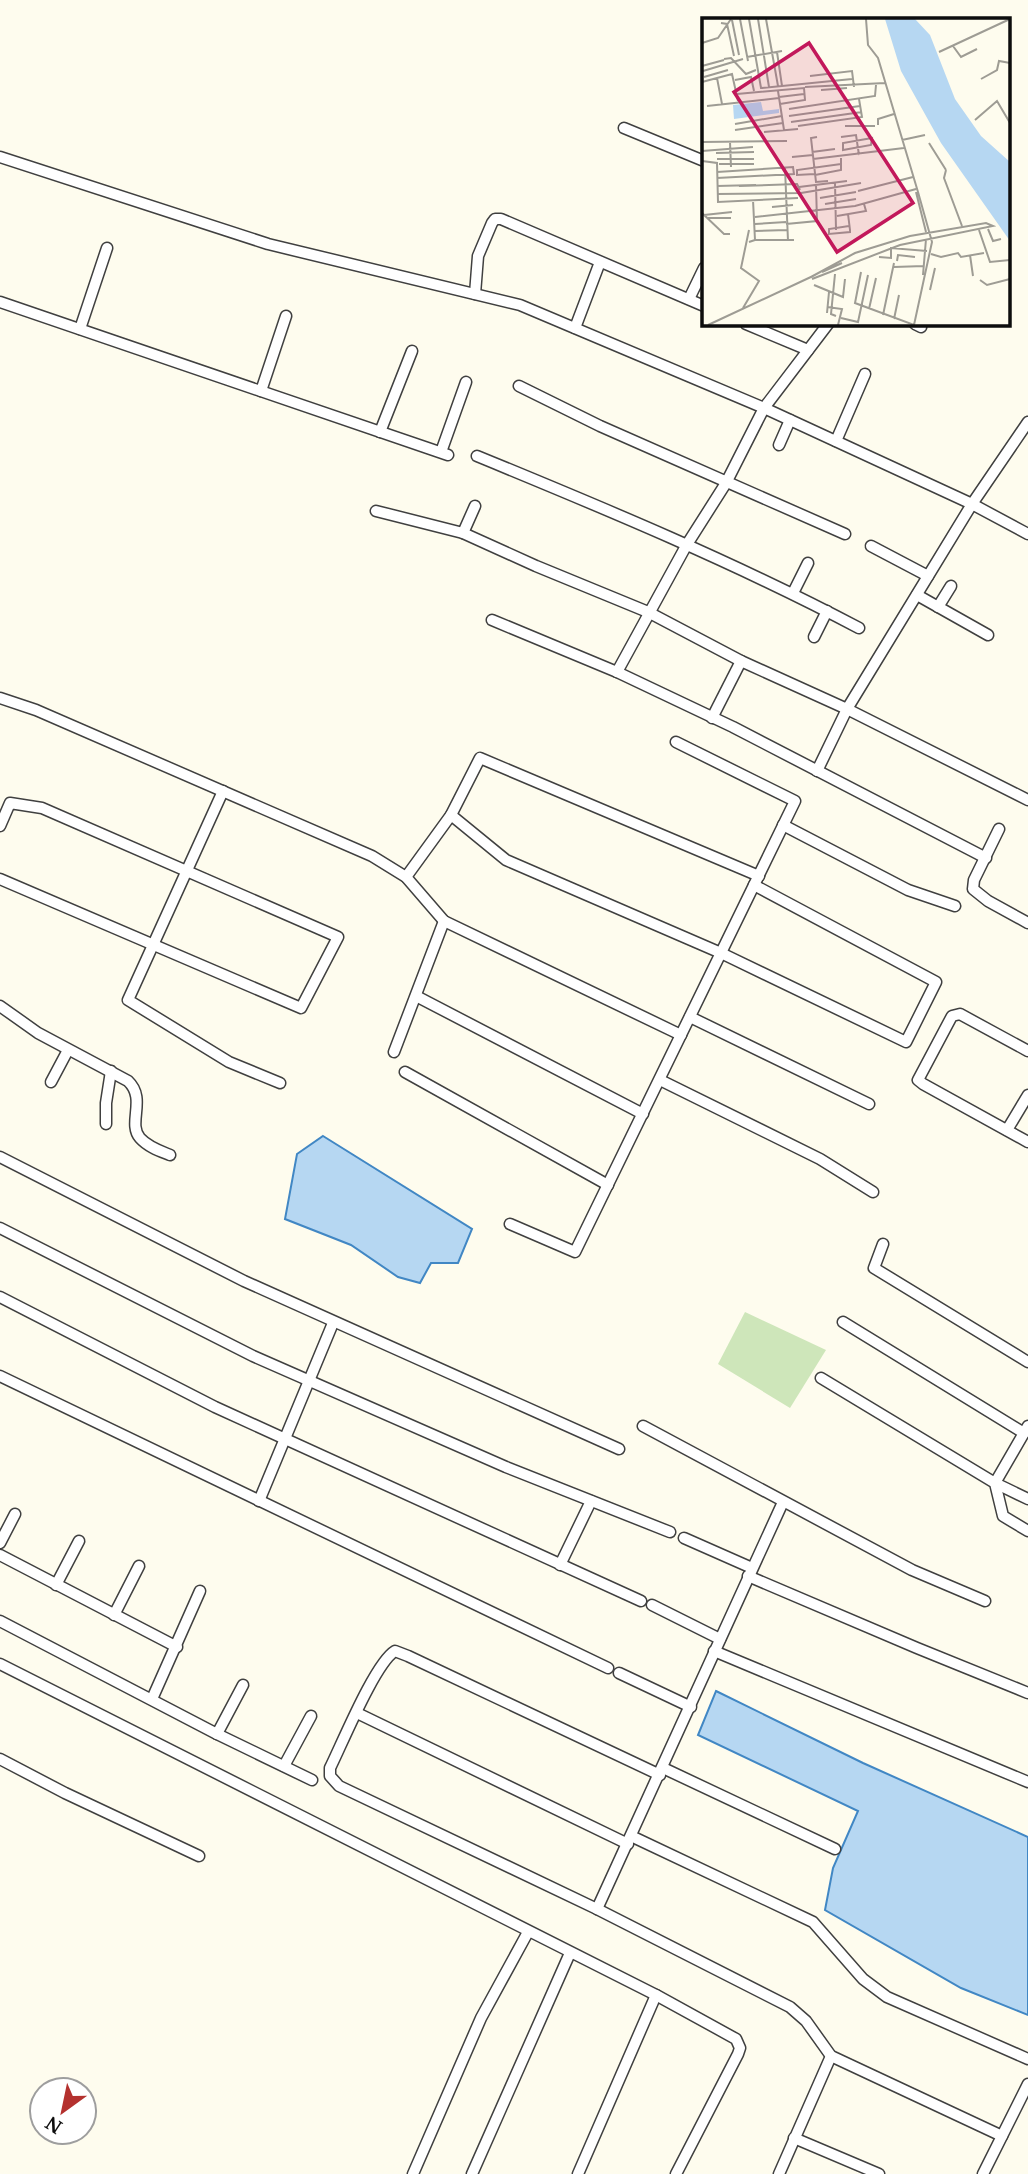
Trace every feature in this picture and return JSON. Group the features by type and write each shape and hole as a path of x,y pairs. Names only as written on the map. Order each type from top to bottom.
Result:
{"street":[{"path":"624,128 702,160"},
{"path":"0,157 268,244 520,305 764,408 1028,534"},
{"path":"475,294 478,256 495,219 501,219 702,305"},
{"path":"80,329 107,248"},
{"path":"575,328 600,262"},
{"path":"689,299 702,272"},
{"path":"0,302 445,454 466,382"},
{"path":"261,391 286,316"},
{"path":"751,326 808,350"},
{"path":"617,672 686,546 726,483 764,408 826,326"},
{"path":"380,432 412,351"},
{"path":"836,441 865,374"},
{"path":"519,386 726,483 845,534"},
{"path":"779,444 790,420"},
{"path":"817,771 847,709 972,505 1028,422"},
{"path":"477,456 604,508 793,593 859,628"},
{"path":"463,533 475,506"},
{"path":"376,511 463,533 648,612 741,661 847,709 1028,800"},
{"path":"870,547 928,576"},
{"path":"793,593 808,564"},
{"path":"938,607 951,586"},
{"path":"917,595 988,635"},
{"path":"814,637 827,611"},
{"path":"492,620 617,672 986,858"},
{"path":"712,718 741,661"},
{"path":"0,698 36,710 372,856 406,877 444,921 681,1035"},
{"path":"510,1224 575,1252 795,801 676,742"},
{"path":"406,877 451,815 480,758 756,880 936,982 906,1042 721,953 506,860 451,815"},
{"path":"222,791 128,1000 229,1062 280,1083"},
{"path":"0,826 10,803 42,808 338,937 301,1008 0,879"},
{"path":"783,825 908,890 956,906"},
{"path":"999,829 974,880 973,889 988,901 1028,923"},
{"path":"394,1052 444,921"},
{"path":"416,996 643,1114"},
{"path":"0,1006 38,1033 111,1071 134,1087 138,1100 138,1137 151,1147 170,1155"},
{"path":"1028,1051 960,1014 952,1016 918,1080 1028,1142"},
{"path":"690,1017 869,1104"},
{"path":"51,1082 68,1050"},
{"path":"106,1124 111,1071"},
{"path":"405,1072 608,1185"},
{"path":"660,1080 820,1158 873,1192"},
{"path":"1007,1130 1028,1096"},
{"path":"0,1157 244,1281 619,1449"},
{"path":"0,1228 174,1318 310,1381 506,1467 670,1532"},
{"path":"883,1244 874,1268 1028,1362"},
{"path":"0,1297 215,1407 720,1639"},
{"path":"258,1501 333,1322"},
{"path":"843,1322 1027,1428 995,1483 1003,1516 1028,1531"},
{"path":"0,1376 691,1707"},
{"path":"821,1378 995,1483 1028,1499"},
{"path":"643,1426 912,1570 985,1601"},
{"path":"560,1565 591,1500"},
{"path":"597,1909 783,1502"},
{"path":"0,1543 15,1514"},
{"path":"684,1538 750,1572 917,1648 1028,1693"},
{"path":"56,1585 79,1541"},
{"path":"0,1555 177,1647"},
{"path":"114,1615 139,1566"},
{"path":"152,1699 200,1591"},
{"path":"0,1622 312,1780"},
{"path":"835,1849 395,1651 385,1659 330,1768 334,1783 597,1909 789,2007 806,2021 831,2056 1002,2136"},
{"path":"714,1651 1028,1782"},
{"path":"0,1664 656,1995 736,2039 740,2048 676,2174"},
{"path":"217,1734 243,1685"},
{"path":"357,1713 629,1840 813,1922 863,1979 887,1997 1028,2059"},
{"path":"284,1766 310,1716"},
{"path":"0,1759 199,1856"},
{"path":"413,2174 481,2018 528,1932"},
{"path":"472,2174 570,1953"},
{"path":"578,2174 656,1995"},
{"path":"779,2174 831,2056"},
{"path":"983,2174 1028,2084"},
{"path":"794,2138 879,2174"}],"green space":[{"path":"745,1312 826,1350 790,1408 718,1364"}],"water":[{"path":"323,1136 472,1229 458,1263 431,1263 420,1283 398,1277 351,1245 285,1219 297,1154"},
{"path":"716,1691 863,1763 1028,1837 1028,2015 961,1988 825,1910 833,1868 858,1811 698,1735"}]}
